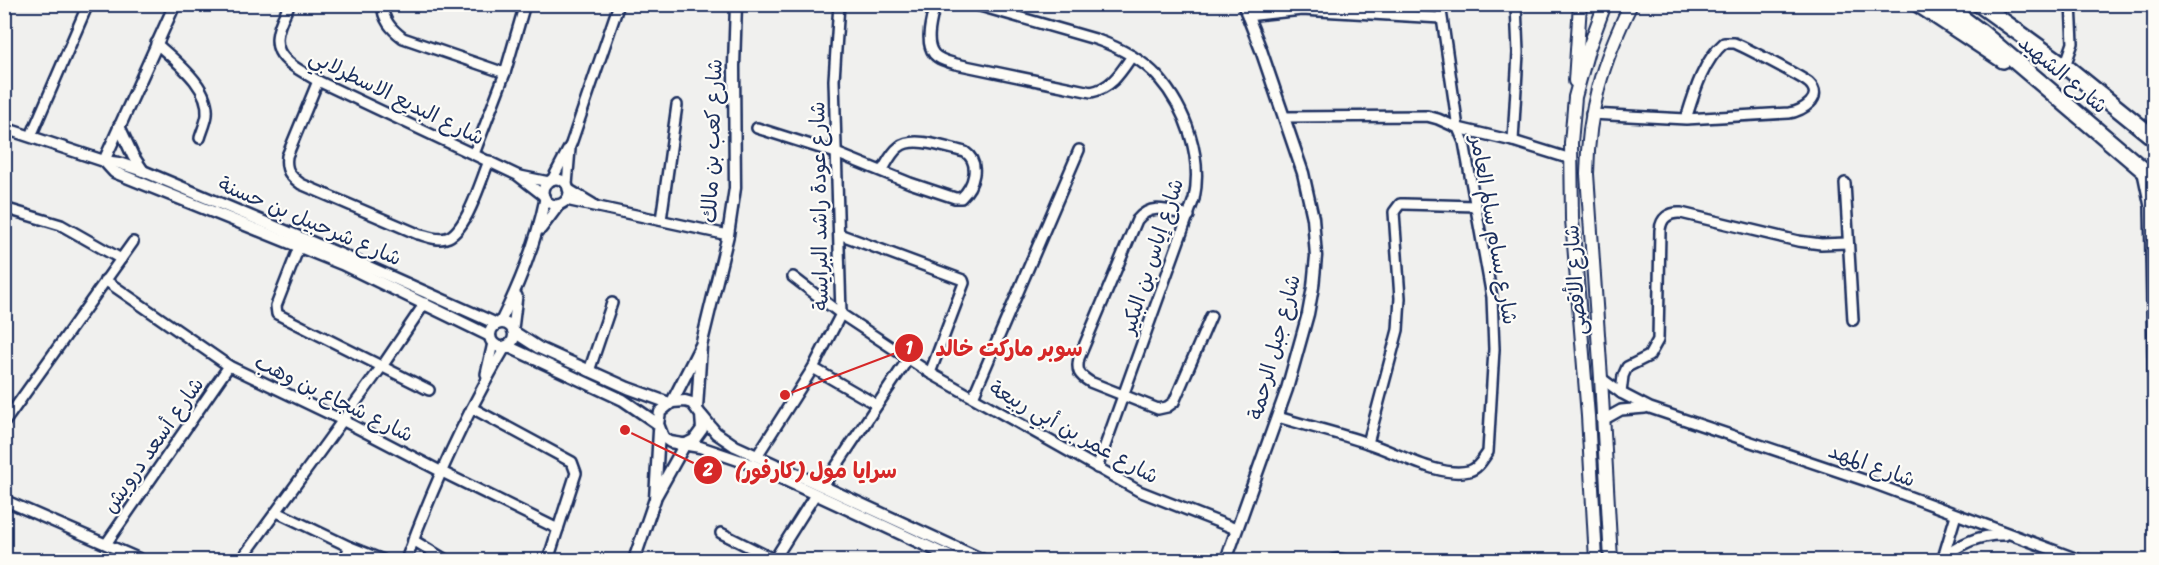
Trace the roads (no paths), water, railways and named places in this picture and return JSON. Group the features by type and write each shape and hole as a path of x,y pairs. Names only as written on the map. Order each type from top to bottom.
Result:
{"highway":[{"path":"1918,4 1992,54 2032,75"},
{"name":"شارع الشهيد","path":"1943,4 1974,26 2154,179"},
{"name":"شارع الشهيد","path":"1979,4 2065,66 2154,138"},
{"path":"1994,4 2005,22"}],"main road":[{"path":"1575,97 1580,4"},
{"name":"شارع الأقصى","path":"1596,561 1588,416 1572,219 1571,159 1575,97 1588,50 1605,4"},
{"name":"شارع الأقصى","path":"1611,561 1587,148 1598,82 1609,51 1631,4"},
{"path":"1620,28 1639,4"}],"street":[{"path":"31,136 88,4"},
{"path":"104,161 175,4"},
{"name":"شارع البديع الاسطرلابي","path":"290,4 281,20 277,40 279,53 289,64 318,81 517,175 544,198"},
{"path":"381,4 385,20 403,38 505,73"},
{"path":"474,154 505,73 525,4"},
{"path":"484,382 492,329 499,324 518,286 538,234 544,188 571,144 619,4"},
{"name":"شارع كعب بن مالك","path":"699,411 701,346 728,235 735,188 736,4"},
{"name":"شارع عودة راشد البرايسة","path":"758,456 813,368 841,314 834,80 839,4"},
{"path":"935,4 930,30 931,49 938,57 956,64 1091,92 1102,90 1112,83 1132,56"},
{"name":"شارع إياس بن البكير","path":"973,4 1095,39 1113,45 1132,56 1157,76 1170,94 1192,144 1197,163 1198,182 1189,216 1097,468"},
{"name":"شارع جبل الرحمة","path":"1226,561 1278,417 1308,314 1316,256 1308,190 1243,4"},
{"path":"1440,4 1458,128 1513,141 1571,159"},
{"path":"1513,141 1518,53 1516,4"},
{"path":"2065,66 2073,43 2071,4"},
{"path":"1246,16 1302,10 1441,18"},
{"path":"156,43 183,68 200,91 207,106 207,117 200,138"},
{"path":"1591,114 1686,119 1799,111 1807,107 1813,98 1814,91 1809,82 1734,44 1724,43 1715,51 1694,95 1686,119"},
{"path":"318,81 287,156 286,167 291,177 301,184 418,234 446,238 456,233 463,223 489,161"},
{"path":"661,220 676,105"},
{"name":"شارع بسام سالم العامر","path":"1278,417 1368,443 1437,469 1458,473 1472,471 1488,452 1494,330 1492,297 1476,206 1464,142 1458,128 1427,116 1284,117"},
{"path":"119,126 143,171"},
{"name":"شارع شرحبيل بن حسنة","path":"4,128 104,161 143,171 499,324"},
{"path":"757,128 836,153 910,183 955,198 961,198 967,193 975,162 965,152 913,141 897,148 882,171"},
{"path":"538,234 563,202 567,187 571,144"},
{"path":"973,398 1078,150"},
{"name":"شارع شرحبيل بن حسنة","path":"104,161 114,172 342,264 425,303 492,339"},
{"path":"2141,168 2149,198 2152,250 2154,409"},
{"name":"شارع البديع الاسطرلابي","path":"517,175 550,181"},
{"path":"550,181 560,180 600,209"},
{"path":"1845,183 1852,320"},
{"path":"544,198 552,204 563,202 728,235"},
{"path":"1368,443 1398,330 1400,298 1394,212 1400,204 1476,206"},
{"path":"4,208 61,225 121,259"},
{"path":"1189,216 1151,209 1137,220 1079,358 1077,368 1080,375 1123,396 1158,409 1167,407 1174,402 1211,316"},
{"path":"1621,393 1623,376 1627,368 1649,356 1658,340 1660,224 1670,213 1681,213 1805,243 1847,243"},
{"path":"839,234 963,280 964,283 930,373"},
{"path":"4,423 133,242"},
{"path":"299,247 276,306 277,314 429,390"},
{"name":"شارع عمر بن أبي ربيعة","path":"793,277 841,314 908,359 973,398 1139,491 1236,530"},
{"name":"شارع شجاع بن وهب","path":"105,280 229,366 558,529"},
{"path":"406,561 440,471 484,382 506,346 513,340 518,286"},
{"path":"241,561 383,365 425,303"},
{"path":"589,371 612,303"},
{"path":"499,324 507,324 530,344 628,388 670,402 685,401 699,411 725,440 982,561"},
{"path":"492,339 501,347 506,346 623,400 658,427 669,442 686,444 753,465 957,561"},
{"name":"شارع كعب بن مالك","path":"670,402 701,346"},
{"path":"823,486 908,359"},
{"name":"شارع أسعد درويش","path":"106,544 229,366"},
{"path":"813,368 877,405"},
{"name":"شارع المهد","path":"1601,378 1621,393 1650,408 1870,482 2080,561"},
{"path":"655,499 660,412 670,402"},
{"path":"472,408 572,462 576,473 548,561"},
{"name":"شارع المهد","path":"1603,420 1621,410 1650,408"},
{"path":"634,561 655,499 686,444 694,440 702,429 699,411"},
{"path":"721,533 774,560 814,495"},
{"path":"4,500 142,561"},
{"path":"277,512 383,561"},
{"path":"1942,560 1956,515"},
{"path":"1942,560 1957,547 1974,539 1993,535 2012,536"},
{"path":"413,540 446,561"},
{"path":"344,561 350,547"},
{"path":"1333,561 1338,559 1344,561"}],"place":[{"name":"سوبر ماركت خالد","path":"785,395"},
{"name":"(سرايا مول (كارفور","path":"625,430"}]}
